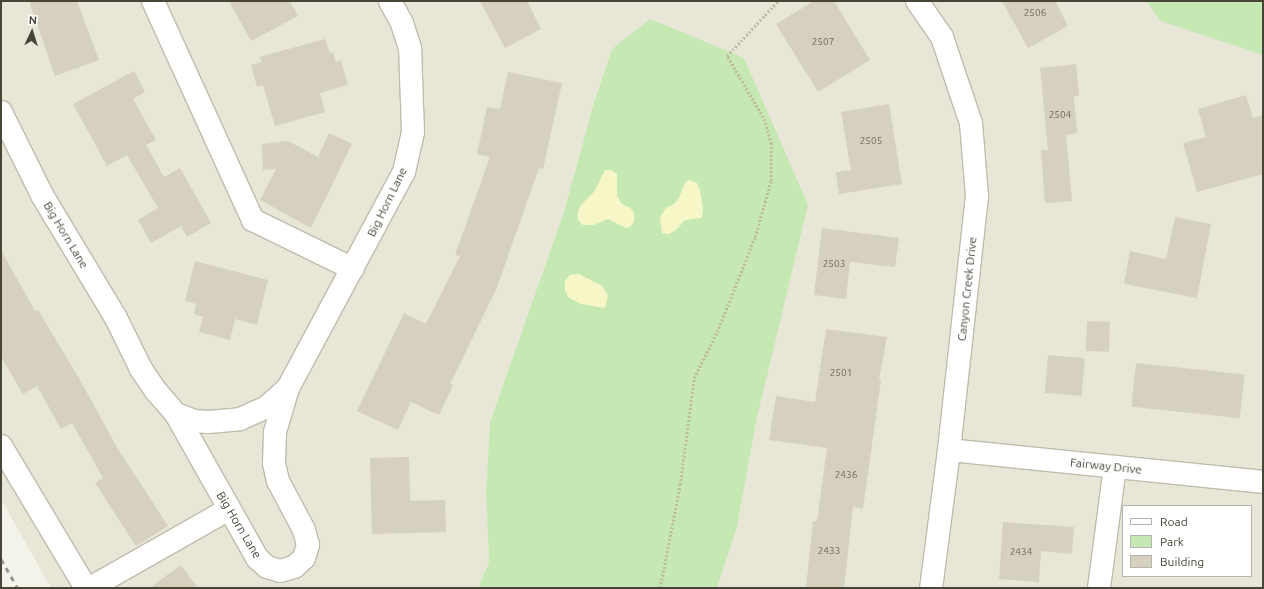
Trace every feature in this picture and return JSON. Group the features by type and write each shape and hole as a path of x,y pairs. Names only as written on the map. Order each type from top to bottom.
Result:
{"street":[{"path":"153,1 253,220 353,268"},
{"name":"Big Horn Lane","path":"1,112 42,195 116,318 141,369 156,391 176,414 257,558 267,568 280,571 294,567 304,558 308,545 304,530 278,481 274,463 275,432 288,388 404,172 413,132 410,48 402,24 390,1"},
{"name":"Canyon Creek Drive","path":"917,1 942,37 971,123 977,196 949,450 931,588"},
{"name":"Big Horn Lane","path":"176,414 194,421 208,422 240,419 267,407 288,388"},
{"path":"1,446 86,588"},
{"name":"Fairway Drive","path":"949,450 1263,482"},
{"path":"1099,588 1115,467"},
{"path":"90,588 229,509"}],"path":[{"path":"660,588 680,484 687,420 694,378 717,332 755,237 771,181 771,144 765,120 727,56 778,1"}],"shaded area":[{"path":"1,1 1146,1 1162,21 1263,55 1263,588 717,588 737,527 757,417 612,49 594,102 564,212 490,422 486,492 489,562 478,588 51,588 1,499"}],"green space":[{"path":"1146,1 1263,1 1263,55 1161,21"},
{"path":"650,19 744,58 808,205 757,417 737,527 717,588 478,588 489,562 486,492 490,422 564,212 594,102 612,49"}],"sand":[{"path":"605,170 611,170 617,174 617,196 621,203 634,212 634,222 630,227 626,228 608,219 593,225 583,225 578,220 578,211 581,205 594,192"},
{"path":"689,180 697,183 700,191 703,208 702,218 685,220 677,229 669,234 662,233 660,217 666,208 674,204 679,198 685,183"},
{"path":"579,274 602,286 608,295 605,308 581,304 569,298 565,290 565,281 570,275"}],"building":[{"path":"29,1 77,1 99,60 55,76"},
{"path":"229,1 290,1 298,16 251,41"},
{"path":"480,1 527,1 541,29 505,48"},
{"path":"814,1 834,1 870,60 818,92 776,24"},
{"path":"1002,1 1055,1 1068,26 1028,48"},
{"path":"325,39 330,53 333,52 336,62 341,60 348,85 320,93 325,112 275,126 263,85 257,87 251,65 262,62 259,57"},
{"path":"1076,64 1079,96 1074,96 1077,133 1066,135 1072,201 1045,203 1041,150 1048,150 1040,68"},
{"path":"134,71 145,92 133,99 156,140 146,145 164,177 180,168 211,223 187,237 181,226 151,243 138,220 158,208 127,155 107,166 73,104"},
{"path":"508,72 562,83 543,169 539,168 496,290 450,384 453,385 439,415 411,402 398,430 357,411 404,313 426,324 460,256 455,255 490,157 477,154 487,107 500,109"},
{"path":"1246,95 1253,118 1263,115 1263,174 1197,192 1183,143 1206,137 1198,109"},
{"path":"889,104 902,184 839,194 836,172 851,170 841,112"},
{"path":"329,133 352,144 311,228 260,200 276,169 263,170 262,144 288,141 318,157"},
{"path":"1175,217 1211,224 1197,298 1124,284 1130,251 1166,259"},
{"path":"822,228 899,238 895,267 850,262 846,299 814,295"},
{"path":"1,250 35,311 38,310 80,380 118,449 168,526 136,546 95,483 103,478 72,423 61,429 37,386 23,394 1,357"},
{"path":"195,261 268,280 257,325 235,319 230,340 199,332 203,317 194,314 196,304 185,301"},
{"path":"1087,321 1110,322 1109,352 1086,351"},
{"path":"826,329 887,337 879,380 881,380 863,509 853,507 844,588 806,588 813,521 817,521 827,448 769,440 776,396 815,402"},
{"path":"1048,355 1085,358 1082,396 1045,393"},
{"path":"1136,363 1244,374 1240,418 1131,407"},
{"path":"409,457 410,501 445,500 446,532 372,534 370,458"},
{"path":"1003,522 1074,527 1072,554 1041,551 1039,582 999,579"},
{"path":"181,565 198,588 149,588"}],"railway":[{"path":"1,559 18,588"}]}
